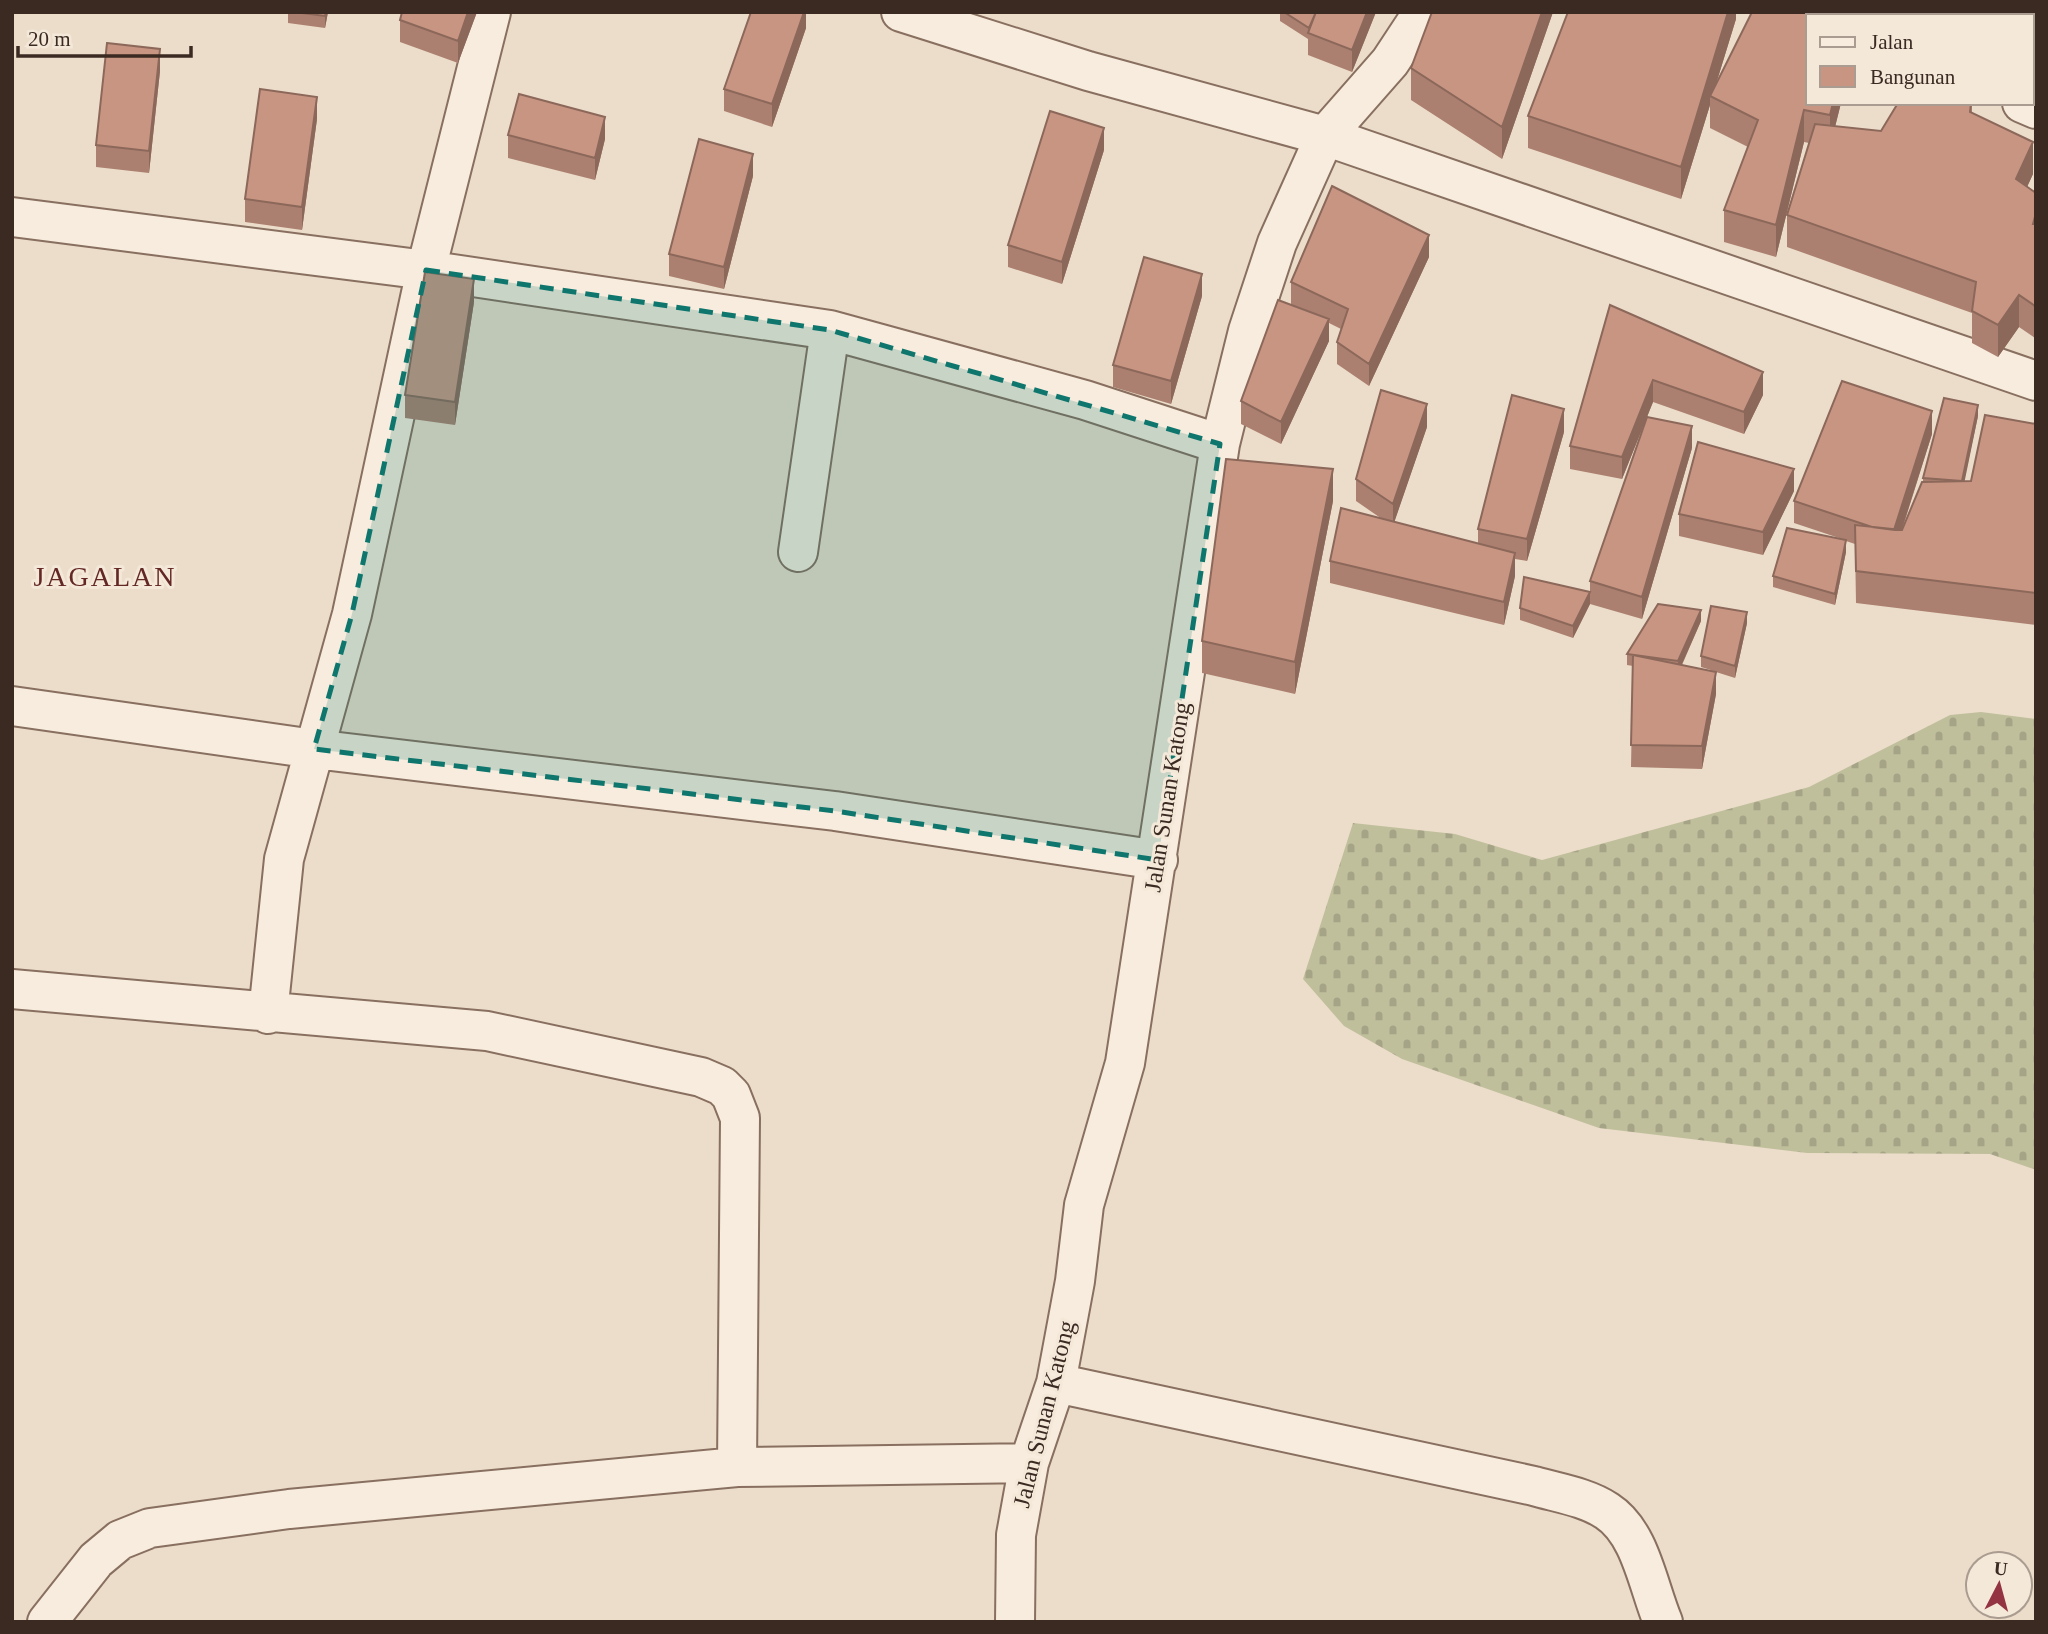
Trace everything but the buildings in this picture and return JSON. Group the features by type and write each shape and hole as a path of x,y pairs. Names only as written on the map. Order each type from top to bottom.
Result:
{"street":[{"path":"268,1014 284,859 352,614 426,270 491,12"},
{"path":"901,12 962,22 1088,71 1325,136 2036,381"},
{"name":"Jalan Sunan Katong","path":"1015,1622 1016,1535 1029,1463 1056,1384 1075,1281 1084,1205 1125,1063 1220,444 1248,331 1277,243 1325,136 1390,62 1423,12"},
{"path":"12,217 426,270 830,330 1084,400 1220,444"},
{"path":"798,552 830,330"},
{"path":"12,706 314,749 835,811 1157,860"},
{"path":"12,989 268,1014 487,1031 679,1072 722,1086 731,1095 740,1118 737,1467"},
{"path":"1056,1384 1534,1486 1588,1501 1609,1512 1627,1531 1663,1622"},
{"path":"47,1622 96,1560 120,1540 150,1528 289,1509 737,1467 1029,1463"}],"highlighted area":[{"path":"426,270 830,330 1220,444 1158,860 835,811 314,749 352,614"}],"green space":[{"path":"1981,712 2036,719 2036,1170 1990,1154 1807,1153 1599,1128 1402,1059 1344,1026 1303,979 1353,823 1455,834 1542,860 1809,787 1950,715"}],"district":[{"name":"JAGALAN","path":"105,576"}]}
